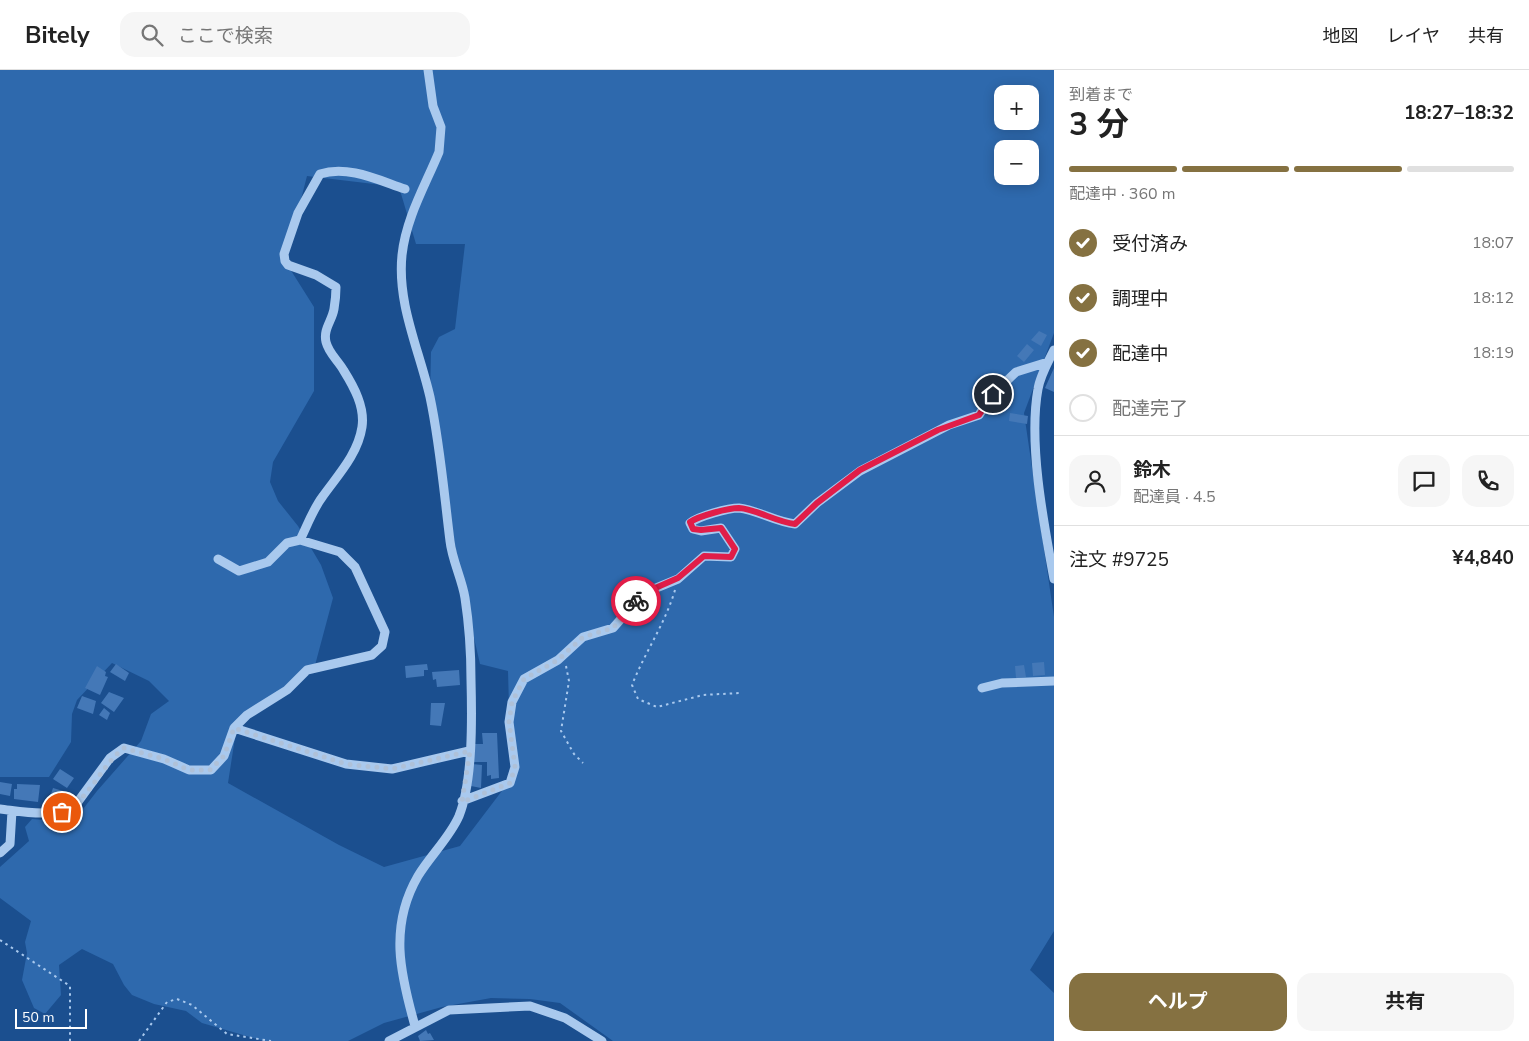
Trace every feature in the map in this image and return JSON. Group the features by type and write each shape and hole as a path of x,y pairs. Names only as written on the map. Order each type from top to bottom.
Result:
{"street":[{"path":"415,1026 404,986 398,945 400,923 417,877 458,816 470,751 472,678 465,597 450,544 447,504 430,397 403,297 402,253 408,224 439,152 441,127 433,106 428,70"},
{"path":"300,540 321,498 339,474 359,440 362,426 362,411 358,396 344,370 330,352 326,341 325,332 334,310 336,287 316,275 288,265 284,254 298,213 320,174 332,170 352,172 406,189"},
{"path":"1054,350 1038,386 1035,411 1036,446 1054,579"},
{"path":"462,802 510,783 515,767 509,722 512,702 524,679 563,656 583,637 613,628 644,593 678,578 704,556 731,557 735,549 721,528 693,529 690,522 697,518 738,508 782,522 795,524 817,503 860,470 949,425 979,415 993,394 1016,372 1048,362"},
{"path":"0,809 45,813 62,812 78,803 110,758 124,748 164,759 189,770 210,770 224,756 234,728 247,715 286,690 307,670 372,656 382,646 385,632 355,567 340,552 300,540 287,544 268,562 239,571 218,558"},
{"path":"982,688 1002,683 1054,681"},
{"path":"234,728 346,764 392,769 470,751"},
{"path":"0,853 10,844 12,811"},
{"path":"389,1041 449,1010 530,1006 565,1018 602,1041"}],"path":[{"path":"678,578 667,616 643,656 632,684 638,699 657,707 703,695 740,693"},
{"path":"563,656 569,681 561,731 574,754 583,763"},
{"path":"0,940 70,986 70,1041"},
{"path":"138,1041 167,1002 177,999 192,1005 226,1034 271,1041"}],"shaded area":[{"path":"0,70 1054,70 1054,333 1024,413 1054,617 1054,931 1030,970 1054,993 1054,1041 613,1041 560,1003 530,999 491,998 442,1007 384,1023 348,1041 264,1041 202,1023 186,1011 154,1004 132,995 124,985 113,964 82,949 59,965 61,995 45,1014 34,1008 22,980 27,953 25,942 31,921 0,898 0,867 29,841 25,827 32,819 73,822 97,791 141,741 151,714 169,701 149,681 112,663 77,700 72,714 71,742 49,777 0,777","holes":["307,176 399,187 416,244 465,244 455,329 439,337 431,352 430,397 461,581 480,664 508,671 511,779 460,846 384,867 339,845 228,783 237,725 314,669 333,598 321,565 298,526 278,501 270,482 273,462 314,391 314,307 285,261"]}],"building":[{"path":"1039,331 1047,335 1041,346 1031,340"},
{"path":"1027,344 1034,350 1024,362 1017,356"},
{"path":"1054,368 1054,392 1045,388"},
{"path":"1010,413 1028,416 1027,424 1009,421"},
{"path":"1044,662 1045,675 1033,676 1032,663"},
{"path":"116,664 129,673 125,681 110,672"},
{"path":"427,664 428,670 424,670 424,676 406,678 405,666"},
{"path":"1024,665 1026,677 1016,678 1015,666"},
{"path":"97,666 106,672 105,676 108,677 100,695 85,688"},
{"path":"459,670 460,685 437,687 436,679 433,680 432,672"},
{"path":"109,692 124,698 114,712 101,703"},
{"path":"82,696 96,701 93,714 77,708"},
{"path":"431,703 445,703 441,726 430,725"},
{"path":"104,708 110,713 107,720 99,715"},
{"path":"482,733 497,733 499,778 491,779 491,775 487,776 487,762 473,762 475,744 483,744"},
{"path":"472,764 482,765 481,788 471,786"},
{"path":"60,769 74,778 67,788 53,779"},
{"path":"0,782 12,784 10,796 0,794"},
{"path":"17,784 40,785 38,802 14,799 14,789 17,789"},
{"path":"53,788 70,793 68,801 50,797"},
{"path":"426,1030 434,1040 420,1041 418,1036"}],"way so far":[{"path":"62,812 78,803 110,758 124,748 164,759 189,770 210,770 224,756 234,728 346,764 392,769 470,751 462,802 510,783 515,767 509,722 512,702 524,679 558,660 569,652 583,637 613,628 636,601"}],"route":[{"path":"636,601 644,593 678,578 685,570 704,556 713,558 731,557 735,549 721,528 693,529 690,522 697,518 738,508 782,522 795,524 817,503 860,470 938,430 979,415 993,394"}]}
